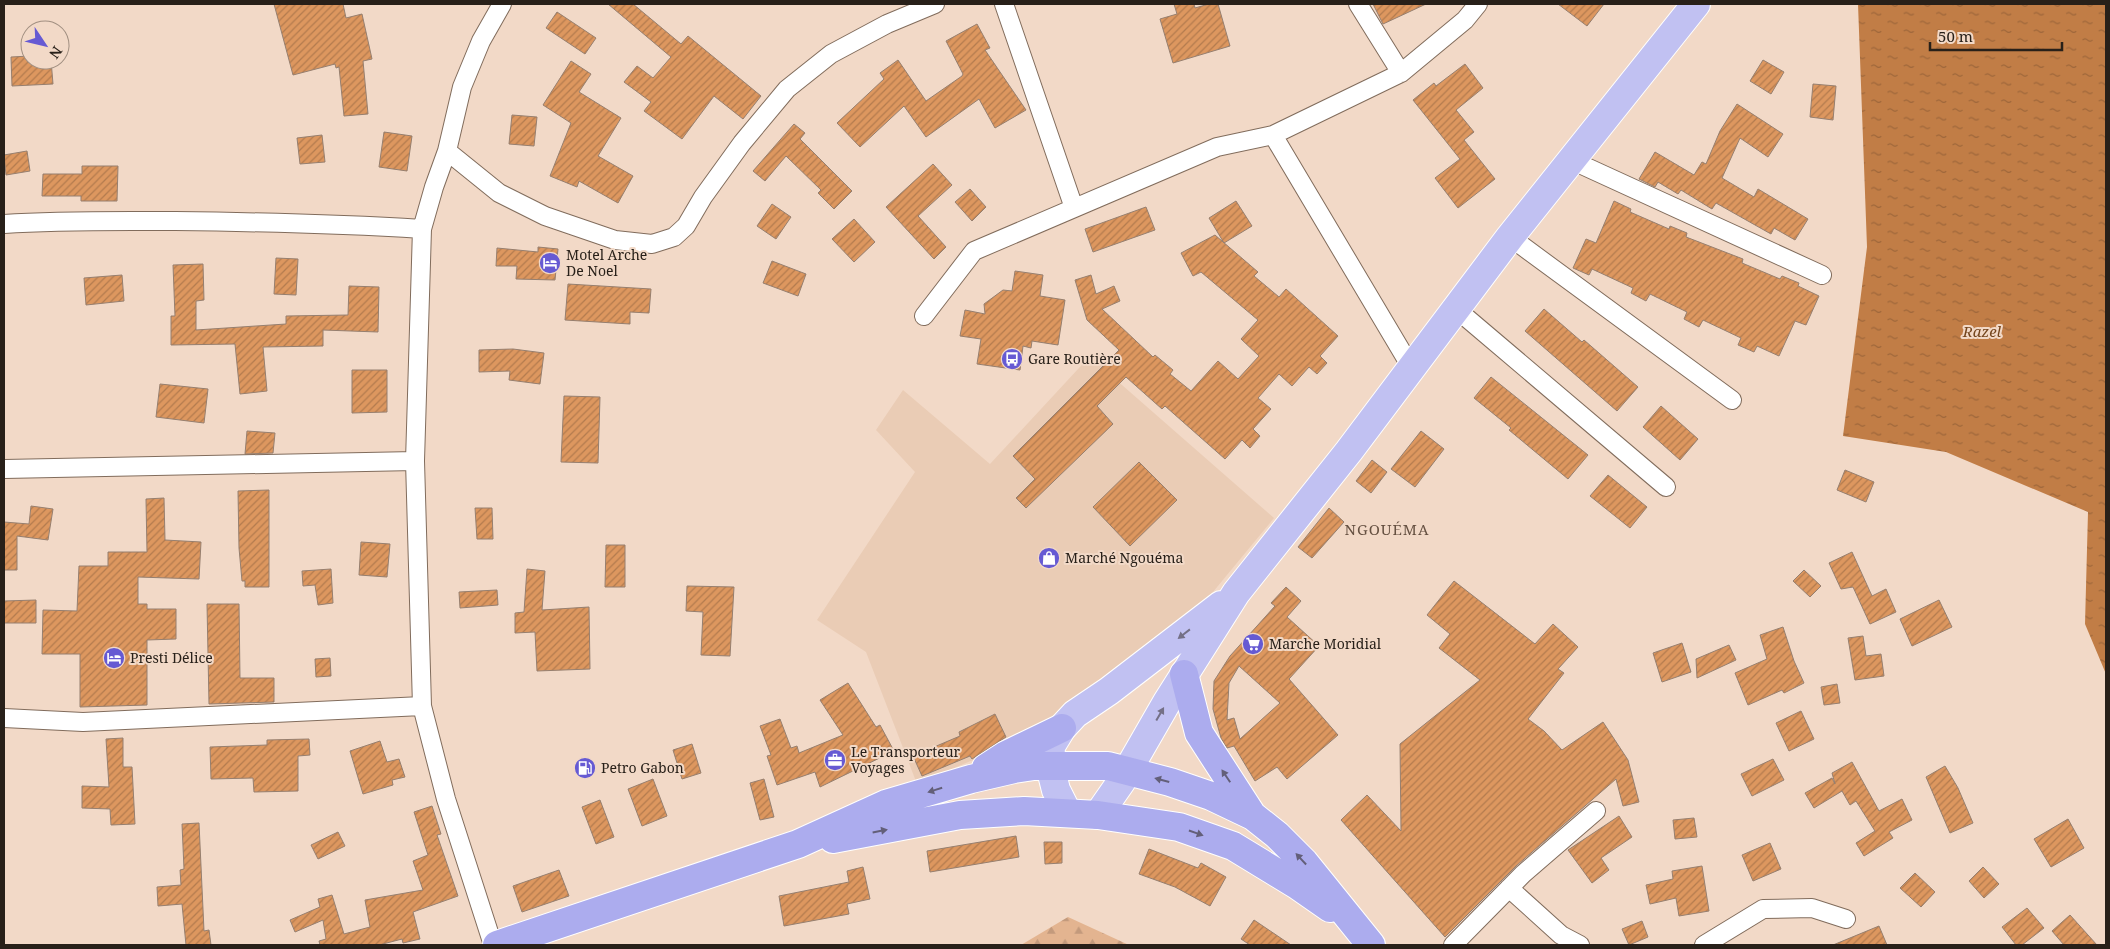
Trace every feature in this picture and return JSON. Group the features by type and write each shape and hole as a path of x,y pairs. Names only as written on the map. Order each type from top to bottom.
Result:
{"highway":[{"path":"1184,674 1200,733 1253,816"},
{"path":"971,779 1006,755 1062,728"},
{"path":"495,945 798,844 886,804 971,779 1014,769 1050,766 1108,766 1211,796 1253,816 1277,835 1304,862 1371,945"},
{"path":"798,844 960,815 1024,811 1098,815 1179,828 1233,846 1297,885 1354,924"}],"main road":[{"path":"1098,815 1128,771 1184,674 1236,593 1348,451 1510,237 1696,4"},
{"path":"1068,812 1056,790 1050,766 1051,746 1062,728 1076,714 1110,691 1236,593"}],"street":[{"path":"495,945 446,799 422,706 415,461 422,229 447,151 462,87 481,41 502,4"},
{"path":"447,151 499,193 544,216 615,240 652,244 674,237 686,226 703,197 742,143 786,88 831,54 887,24 935,4"},
{"path":"1004,4 1074,208"},
{"path":"1358,4 1401,73"},
{"path":"924,316 974,251 1217,147 1273,135 1401,73 1465,20 1478,4"},
{"path":"1273,135 1411,367"},
{"path":"1571,160 1822,275"},
{"path":"4,224 56,220 228,222 345,224 422,229"},
{"path":"1510,237 1732,400"},
{"path":"1455,308 1666,487"},
{"path":"4,469 415,461"},
{"path":"4,718 83,722 422,706"},
{"path":"1453,945 1509,888 1596,811"},
{"path":"1509,888 1561,935 1580,945"},
{"path":"1704,945 1763,909 1812,908 1846,919"}],"shaded area":[{"name":"Marché Ngouéma","path":"1091,355 1122,385 1274,518 1208,598 1031,735 917,784 866,652 817,620 915,472 876,430 903,390 990,464"}],"green space":[{"path":"1068,917 1129,945 1021,945"}],"water":[{"name":"Razel","path":"1858,4 2106,4 2106,674 2085,624 2088,512 1946,452 1843,436 1867,247"}],"building":[{"path":"274,4 343,4 346,18 362,14 372,59 363,61 368,114 344,116 339,67 336,68 335,64 293,75"},
{"path":"608,4 633,4 681,44 688,36 761,96 743,119 714,96 682,139 644,111 651,102 624,82 637,66 653,78 671,57"},
{"path":"1174,4 1194,4 1195,8 1209,4 1218,4 1230,46 1173,63 1160,19 1177,14"},
{"path":"1373,4 1426,4 1383,24"},
{"path":"1558,4 1604,4 1587,26"},
{"path":"557,12 596,38 585,54 546,28"},
{"path":"977,24 990,48 985,50 1026,110 995,128 979,99 926,137 904,106 860,147 837,123 884,79 880,73 898,60 926,101 962,76 963,74 946,41"},
{"path":"11,57 20,57 20,70 52,70 53,84 12,86"},
{"path":"1763,60 1784,72 1771,94 1750,81"},
{"path":"571,61 591,74 579,92 621,118 598,156 633,176 618,203 579,181 577,187 550,176 571,123 543,105"},
{"path":"1465,64 1483,88 1456,110 1474,132 1464,140 1495,179 1458,208 1435,178 1460,159 1413,100 1434,83 1436,86"},
{"path":"1813,84 1836,86 1833,120 1810,117"},
{"path":"1737,104 1783,134 1768,157 1740,138 1722,178 1754,197 1758,189 1808,219 1795,240 1774,228 1771,234 1716,203 1712,209 1681,190 1678,194 1658,182 1655,187 1639,179 1655,152 1694,175 1702,162 1706,164 1720,131"},
{"path":"512,115 537,117 534,146 509,144"},
{"path":"794,124 805,133 800,139 852,191 834,209 818,193 821,190 786,156 765,181 753,171"},
{"path":"384,132 412,136 407,171 379,167"},
{"path":"322,135 325,162 300,164 297,138"},
{"path":"27,151 30,171 6,175 4,155"},
{"path":"933,164 952,185 918,216 946,247 934,259 886,207"},
{"path":"82,166 118,166 117,201 81,201 81,196 42,196 43,174 82,174"},
{"path":"970,189 986,207 972,221 955,202"},
{"path":"1236,201 1252,226 1224,243 1209,218"},
{"path":"1614,201 1631,209 1630,212 1669,229 1670,226 1687,233 1686,237 1743,259 1742,263 1780,279 1782,276 1799,283 1798,286 1819,296 1806,325 1795,321 1779,356 1757,346 1754,352 1738,345 1741,338 1703,320 1699,327 1684,319 1687,312 1650,294 1646,301 1631,293 1633,288 1592,269 1589,275 1573,268 1586,239 1596,243"},
{"path":"772,204 791,217 776,239 757,226"},
{"path":"1146,207 1155,230 1093,252 1085,229"},
{"path":"854,219 875,242 854,262 832,239"},
{"path":"1215,235 1258,272 1254,276 1279,297 1286,289 1338,336 1320,356 1327,363 1317,374 1309,367 1292,386 1279,374 1258,398 1271,409 1253,429 1260,436 1250,448 1242,440 1225,459 1165,406 1162,409 1126,377 1097,406 1113,424 1026,508 1016,498 1035,479 1013,456 1119,350 1087,320 1075,280 1091,275 1096,294 1114,286 1120,301 1102,309 1153,357 1155,355 1173,370 1170,374 1191,391 1218,361 1238,379 1259,356 1241,339 1258,320 1201,272 1193,276 1181,253"},
{"path":"538,247 558,249 555,280 516,279 517,266 496,266 497,248 538,252"},
{"path":"276,258 298,259 296,295 274,294"},
{"path":"772,261 806,274 798,296 763,283"},
{"path":"203,264 204,300 196,301 196,330 286,324 286,316 348,315 349,286 379,287 378,332 323,330 323,346 263,347 267,391 240,394 235,344 171,345 171,316 175,316 173,265"},
{"path":"1015,271 1043,275 1040,296 1065,300 1058,345 1032,341 1031,348 1023,346 1020,370 977,364 981,339 960,336 965,310 985,314 984,304 1003,290 1012,291"},
{"path":"122,275 124,301 86,305 84,278"},
{"path":"568,284 651,289 649,313 630,312 630,324 565,320"},
{"path":"1544,309 1582,342 1584,340 1638,387 1617,411 1525,331"},
{"path":"513,349 544,353 540,384 509,380 510,371 479,372 479,350"},
{"path":"352,370 387,370 387,412 352,413"},
{"path":"1491,377 1588,455 1568,479 1474,398"},
{"path":"160,384 208,389 204,423 156,417"},
{"path":"564,396 600,397 598,463 561,462"},
{"path":"1661,406 1698,439 1680,460 1643,427"},
{"path":"247,431 275,433 273,453 245,454"},
{"path":"1421,431 1444,449 1415,487 1391,469"},
{"path":"1372,460 1387,472 1371,493 1356,481"},
{"path":"1139,462 1177,500 1130,546 1093,507"},
{"path":"1845,470 1874,482 1866,502 1837,490"},
{"path":"1608,475 1647,507 1630,528 1590,496"},
{"path":"269,490 269,587 245,587 245,581 242,581 239,548 238,491"},
{"path":"164,498 165,540 201,542 199,579 138,577 138,604 147,604 147,609 176,609 176,639 147,640 147,705 80,707 80,654 42,654 43,610 77,611 79,566 108,566 108,552 147,552 146,499"},
{"path":"31,506 53,509 48,540 17,536 17,570 4,570 4,522 29,524"},
{"path":"475,508 492,508 493,539 477,539"},
{"path":"1329,508 1344,522 1312,558 1298,547"},
{"path":"361,542 390,544 387,577 359,575"},
{"path":"606,545 625,545 625,587 605,587"},
{"path":"1852,552 1872,596 1886,589 1896,612 1870,624 1853,587 1841,589 1829,563"},
{"path":"331,569 333,603 318,605 315,585 303,586 302,571"},
{"path":"527,569 545,571 542,610 589,607 590,669 537,671 535,632 515,633 515,613 524,612"},
{"path":"1804,570 1821,586 1810,597 1793,581"},
{"path":"1454,581 1535,644 1553,624 1578,647 1558,669 1564,673 1528,719 1544,731 1562,750 1603,722 1628,760 1639,802 1623,806 1616,779 1516,866 1445,937 1341,820 1367,795 1401,831 1400,744 1480,680 1439,648 1450,634 1427,615"},
{"path":"687,586 734,587 730,656 701,655 703,612 686,611"},
{"path":"1286,587 1301,601 1287,617 1319,646 1289,679 1338,735 1287,779 1277,767 1255,781 1234,746 1227,748 1221,738 1213,709 1214,681 1230,656 1275,606 1271,603","holes":["1239,666 1280,703 1240,739 1234,718 1227,720 1229,683"]},
{"path":"497,590 498,605 460,608 459,592"},
{"path":"36,600 36,623 4,623 4,601"},
{"path":"1939,600 1952,627 1912,646 1900,619"},
{"path":"207,604 239,604 240,678 274,678 274,702 209,704"},
{"path":"1783,627 1794,661 1804,683 1784,693 1782,690 1748,705 1735,673 1767,659 1760,635"},
{"path":"1863,636 1866,656 1881,654 1884,676 1855,680 1848,638"},
{"path":"1682,643 1691,672 1662,682 1653,653"},
{"path":"1729,645 1736,660 1697,678 1696,659"},
{"path":"330,658 331,676 316,677 315,659"},
{"path":"848,683 876,727 880,725 894,751 820,787 815,772 777,785 767,756 771,755 760,726 780,719 791,748 797,746 799,753 843,735 820,700"},
{"path":"1837,684 1840,703 1824,705 1821,687"},
{"path":"1801,711 1814,739 1789,751 1776,723"},
{"path":"995,714 1006,737 972,759 970,756 922,776 913,756 960,736 959,732"},
{"path":"123,738 123,767 132,767 135,824 111,825 110,809 82,808 82,786 109,787 106,739"},
{"path":"309,739 310,755 298,756 298,791 254,792 253,778 211,779 210,747 267,745 267,740"},
{"path":"380,741 387,762 399,759 405,777 392,780 393,785 363,794 350,751"},
{"path":"692,744 701,773 682,779 673,750"},
{"path":"1773,759 1784,780 1752,796 1741,774"},
{"path":"1852,762 1879,811 1902,799 1912,820 1889,832 1893,838 1864,856 1856,843 1875,831 1856,801 1850,805 1842,791 1814,808 1805,793 1832,778 1835,784 1832,773"},
{"path":"1945,766 1958,788 1973,823 1950,833 1926,777"},
{"path":"653,779 667,816 642,826 628,789"},
{"path":"764,779 774,817 760,820 750,783"},
{"path":"600,800 614,837 596,844 582,807"},
{"path":"432,806 441,834 437,835 458,896 413,912 420,939 403,943 402,939 379,945 320,945 319,941 326,939 323,920 295,932 290,920 320,907 318,899 332,895 344,934 370,927 365,900 423,890 413,861 428,855 414,812"},
{"path":"1619,816 1632,837 1601,858 1609,870 1592,883 1568,850"},
{"path":"1694,818 1697,837 1675,839 1673,820"},
{"path":"2068,819 2084,848 2051,867 2034,839"},
{"path":"199,823 204,931 209,930 211,945 186,945 182,904 158,906 157,887 181,885 180,870 184,869 182,824"},
{"path":"338,832 345,846 318,859 311,845"},
{"path":"1016,836 1019,857 930,872 927,851"},
{"path":"1044,842 1062,842 1062,863 1045,864"},
{"path":"1770,843 1781,869 1753,881 1742,855"},
{"path":"1149,849 1198,868 1201,863 1226,877 1210,906 1175,887 1139,874"},
{"path":"1702,866 1709,911 1679,916 1676,898 1650,904 1646,885 1673,879 1672,871"},
{"path":"863,867 870,899 847,904 849,914 784,926 779,896 849,882 847,871"},
{"path":"1983,867 1999,884 1984,898 1969,881"},
{"path":"559,870 569,896 522,912 513,886"},
{"path":"1915,873 1935,892 1921,907 1900,888"},
{"path":"2027,908 2044,928 2022,945 2016,945 2002,927"},
{"path":"2070,915 2097,945 2064,945 2052,931"},
{"path":"1254,920 1291,945 1250,945 1241,939"},
{"path":"1642,921 1648,937 1629,945 1622,929"},
{"path":"1879,926 1887,945 1833,945"}],"place":[{"name":"Motel Arche De Noel","path":"550,263"},
{"name":"Gare Routière","path":"1012,359"},
{"name":"Marché Ngouéma","path":"1049,558"},
{"name":"Marche Moridial","path":"1253,644"},
{"name":"Presti Délice","path":"114,658"},
{"name":"Le Transporteur Voyages","path":"835,760"},
{"name":"Petro Gabon","path":"585,768"}],"district":[{"name":"NGOUÉMA","path":"1387,530"}]}
